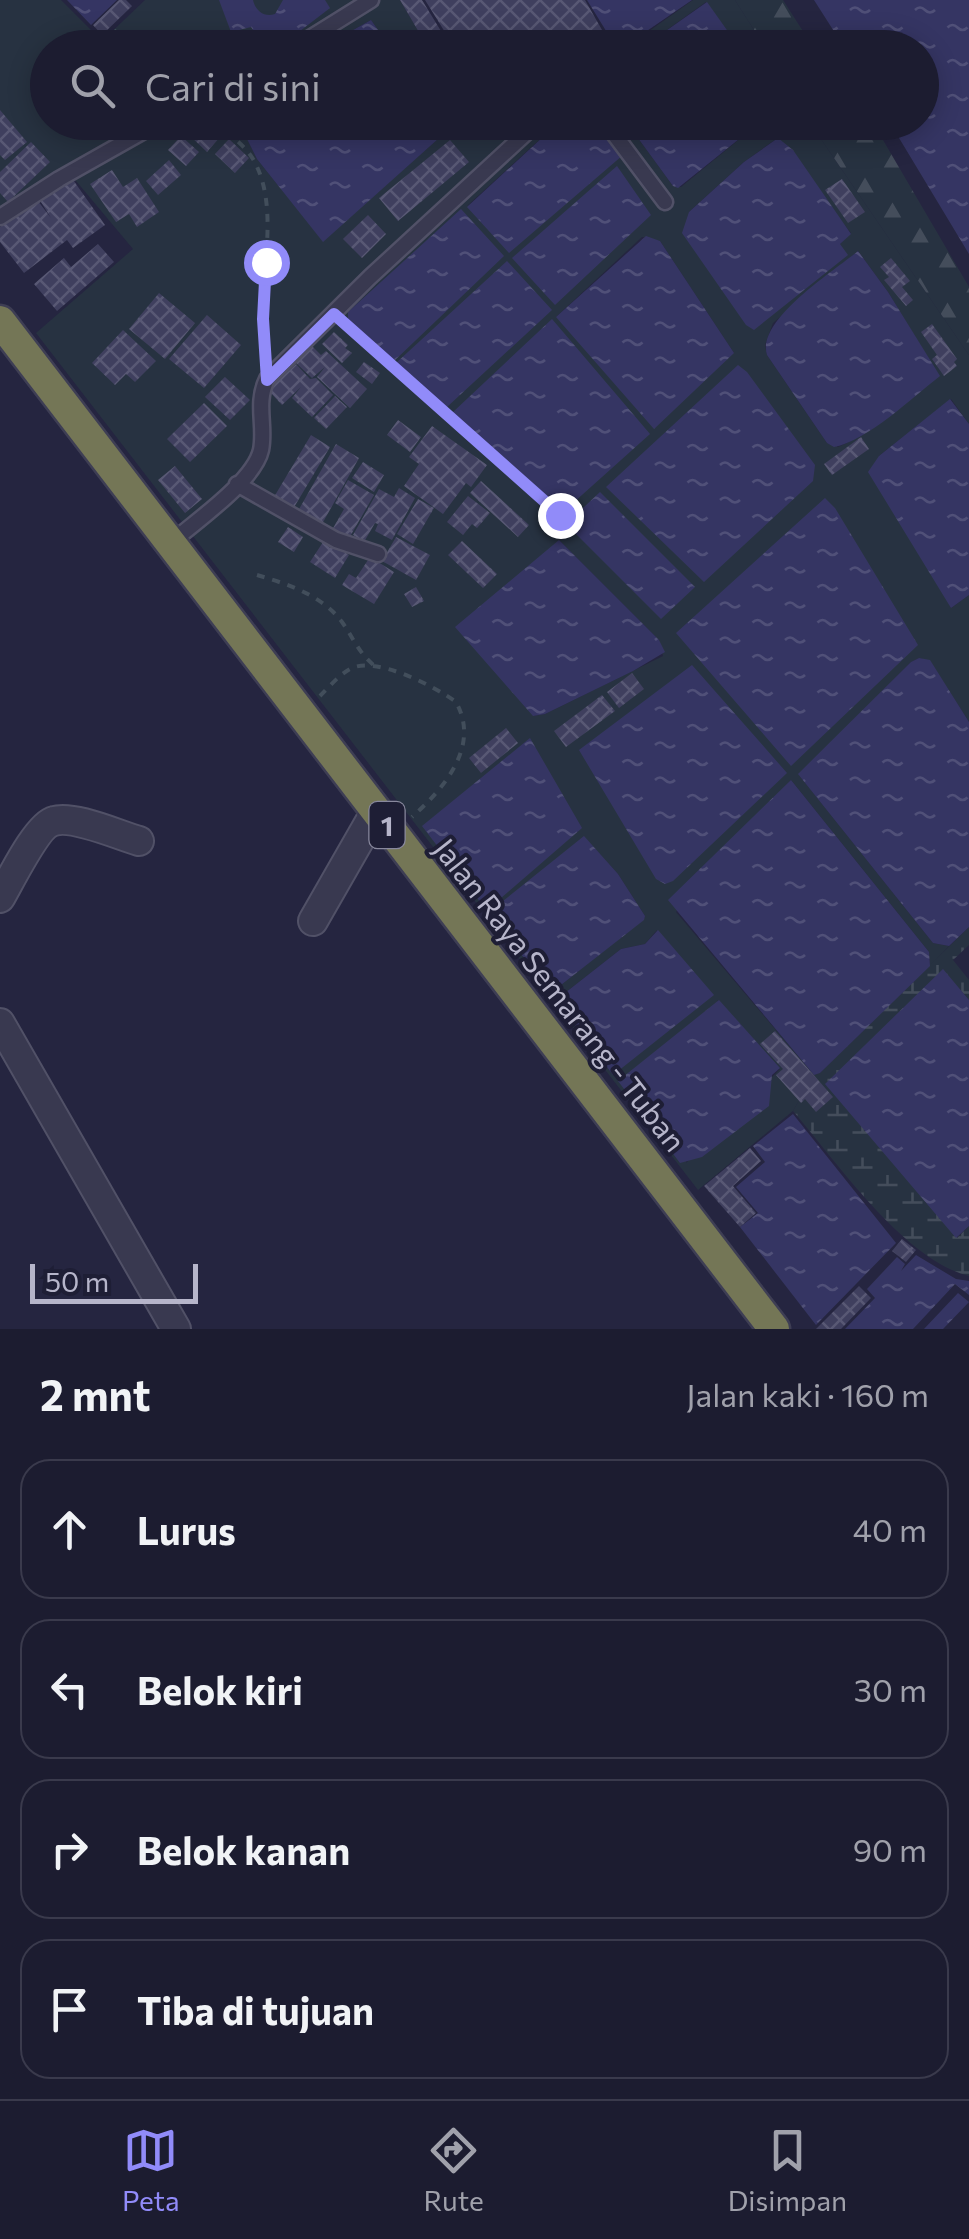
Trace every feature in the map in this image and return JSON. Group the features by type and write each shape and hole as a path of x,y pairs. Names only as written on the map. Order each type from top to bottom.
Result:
{"highway":[{"name":"Jalan Raya Semarang - Tuban","path":"0,321 774,1329"}],"street":[{"path":"0,898 36,836 56,820 139,841"},
{"path":"314,921 385,822"},
{"path":"0,1023 176,1329"}],"lane":[{"path":"323,30 372,0"},
{"path":"0,217 128,140"},
{"path":"172,542 256,463 262,448 260,403 267,380 519,140"},
{"path":"618,140 665,202"},
{"path":"237,484 336,540 378,554"}],"path":[{"path":"234,140 256,164 264,195 268,232 263,304 267,380"},
{"path":"334,314 560,515"},
{"path":"257,575 302,591 332,611 358,650 376,667"},
{"path":"302,714 356,666 410,676 456,702 462,720 460,759 452,776 385,822"}],"green space":[{"path":"0,0 61,0 91,30 30,30 30,140 248,140 257,159 323,241 437,140 539,140 467,206 572,140 639,140 673,186 681,187 738,140 775,140 689,212 840,244 851,233 777,140 822,140 969,355 969,424 951,399 879,456 951,608 969,595 969,722 930,661 919,658 799,775 933,943 949,946 930,966 929,952 791,780 676,912 814,1075 793,1111 698,1190 36,333 133,249 71,175 0,223","holes":["642,237 660,241 734,353 556,317","858,251 939,376 838,447 827,443 767,355 765,345 773,323","559,540 659,640 663,656 534,716","584,837 618,874 645,916 552,992 498,926 498,911","657,930 613,1075 556,1000 621,949 645,944","718,1000 780,1069 686,1163"]},
{"path":"145,0 400,0 418,30 378,30 371,20 353,30 114,30"},
{"path":"693,0 735,0 754,30 727,30 706,2 667,30 650,30"},
{"path":"735,0 783,0 802,30 754,30"},
{"path":"822,140 883,140 969,287 969,355"},
{"path":"969,927 969,945 953,960 969,980 969,1000 943,970 957,1238 969,1226 969,1276 944,1266 896,1230 793,1111 814,1075"}],"water":[{"path":"67,0 117,0 91,25"},
{"path":"219,0 253,0 258,10 267,15 275,14 283,0 325,0 330,8 301,30 251,27 230,30"},
{"path":"587,0 692,0 648,30 606,30"},
{"path":"814,0 969,0 969,254 900,140 939,140 939,30 833,30"},
{"path":"707,2 727,30 667,30"},
{"path":"371,20 378,30 353,30"},
{"path":"248,140 437,140 323,242 257,159"},
{"path":"540,140 612,140 623,155 509,253 467,207"},
{"path":"639,140 738,140 678,188"},
{"path":"780,140 793,150 851,234 840,244 848,255 754,330 746,325 682,233 689,212 744,162"},
{"path":"617,166 651,215 555,305 512,258"},
{"path":"461,209 504,256 393,362 348,320 348,312"},
{"path":"646,236 660,241 734,353 654,429 556,317"},
{"path":"858,251 940,376 875,427 834,447 827,443 767,355 767,341 784,312"},
{"path":"507,261 552,310 447,407 396,363"},
{"path":"552,319 650,434 573,503 557,505 452,413"},
{"path":"738,365 815,465 813,481 704,582 606,487"},
{"path":"950,399 969,424 969,595 951,608 868,472 879,456"},
{"path":"600,492 695,587 661,619 566,524"},
{"path":"825,498 835,508 918,645 791,766 676,633"},
{"path":"559,540 659,640 665,652 545,714 533,716 455,627"},
{"path":"919,658 930,660 969,722 969,927 949,946 933,943 798,774"},
{"path":"692,665 787,773 673,881 665,884 656,879 579,750"},
{"path":"530,738 582,828 494,904 484,907 422,826"},
{"path":"791,780 929,952 930,966 814,1075 668,900"},
{"path":"584,836 618,874 645,916 552,992 498,926 498,911 503,901"},
{"path":"658,930 714,995 613,1075 556,1000 621,949 645,944"},
{"path":"943,969 969,1000 969,1226 956,1238 825,1084"},
{"path":"719,1000 780,1068 772,1075 769,1106 702,1157 680,1163 618,1081"},
{"path":"793,1114 896,1243 816,1325 740,1227 758,1213 736,1187 765,1162 753,1146"},
{"path":"916,1255 956,1279 969,1281 969,1295 955,1284 913,1329 845,1329 875,1298 867,1289 897,1257 905,1264 901,1271"},
{"path":"958,1293 969,1302 943,1329 924,1329"}],"building":[{"path":"119,0 132,6 107,30 98,30 93,25"},
{"path":"400,0 422,0 440,30 418,30"},
{"path":"425,0 585,0 602,30 444,30"},
{"path":"0,110 27,142 5,160 0,155"},
{"path":"177,140 186,140 199,152 186,166 168,150"},
{"path":"194,140 217,140 207,152"},
{"path":"230,140 249,158 235,173 215,154"},
{"path":"450,140 469,162 398,221 379,198"},
{"path":"31,142 50,162 8,202 0,193 0,172"},
{"path":"169,160 181,175 158,195 146,181"},
{"path":"112,170 123,187 137,178 159,212 137,227 129,214 116,222 90,184"},
{"path":"71,177 105,225 73,248 67,240 24,273 0,242 0,227 38,201 51,218 39,199"},
{"path":"842,179 865,212 848,223 825,190"},
{"path":"368,215 386,234 362,258 343,239"},
{"path":"98,244 114,262 57,311 34,284 64,258 71,267"},
{"path":"891,258 910,281 902,287 913,300 906,306 884,280 889,277 880,267"},
{"path":"159,293 195,323 165,359 129,329"},
{"path":"207,315 241,345 204,388 169,359"},
{"path":"932,324 957,359 957,366 944,376 932,359 937,355 921,332"},
{"path":"123,330 156,361 135,382 126,374 115,385 92,363"},
{"path":"334,332 352,353 342,363 322,344"},
{"path":"312,346 321,355 326,351 367,389 350,408 317,377 325,367 312,378 296,363"},
{"path":"364,362 380,373 372,384 356,372"},
{"path":"296,364 333,395 312,417 292,398 301,387 282,405 268,390"},
{"path":"225,377 250,400 230,420 205,397"},
{"path":"335,396 347,407 326,429 314,418"},
{"path":"204,403 227,426 190,462 167,439"},
{"path":"398,420 421,437 410,452 387,435"},
{"path":"432,426 487,465 471,487 466,483 443,514 404,486 419,464 409,457"},
{"path":"311,435 330,447 293,509 271,502"},
{"path":"861,437 869,449 832,475 824,464"},
{"path":"336,444 359,458 322,524 298,511"},
{"path":"363,462 384,475 374,492 352,478"},
{"path":"175,466 202,499 185,513 158,480"},
{"path":"348,480 374,495 348,540 332,530 344,509 335,503"},
{"path":"481,481 529,525 518,537 470,493"},
{"path":"399,488 415,498 392,540 375,531 375,523 364,542 353,535 379,489 394,497"},
{"path":"468,496 490,513 477,528 472,524 463,535 447,522"},
{"path":"418,499 434,508 413,544 397,534"},
{"path":"288,527 303,537 294,552 278,542"},
{"path":"396,537 430,555 416,580 382,561"},
{"path":"325,539 349,555 335,578 310,562"},
{"path":"462,541 497,574 483,588 448,555"},
{"path":"370,557 394,572 374,604 342,585 349,574 356,578"},
{"path":"416,587 424,601 412,607 404,594"},
{"path":"632,673 644,689 619,708 607,692"},
{"path":"602,695 615,711 566,747 554,731"},
{"path":"506,728 518,743 481,773 469,758"},
{"path":"775,1031 833,1097 816,1112 805,1099 801,1103 776,1075 783,1069 760,1044"},
{"path":"750,1148 761,1161 733,1186 756,1213 740,1227 704,1186"},
{"path":"902,1239 916,1250 906,1262 892,1251"},
{"path":"859,1286 871,1298 841,1329 816,1329"}],"route":[{"path":"266,262 263,319 267,380 334,314 560,515"}]}
